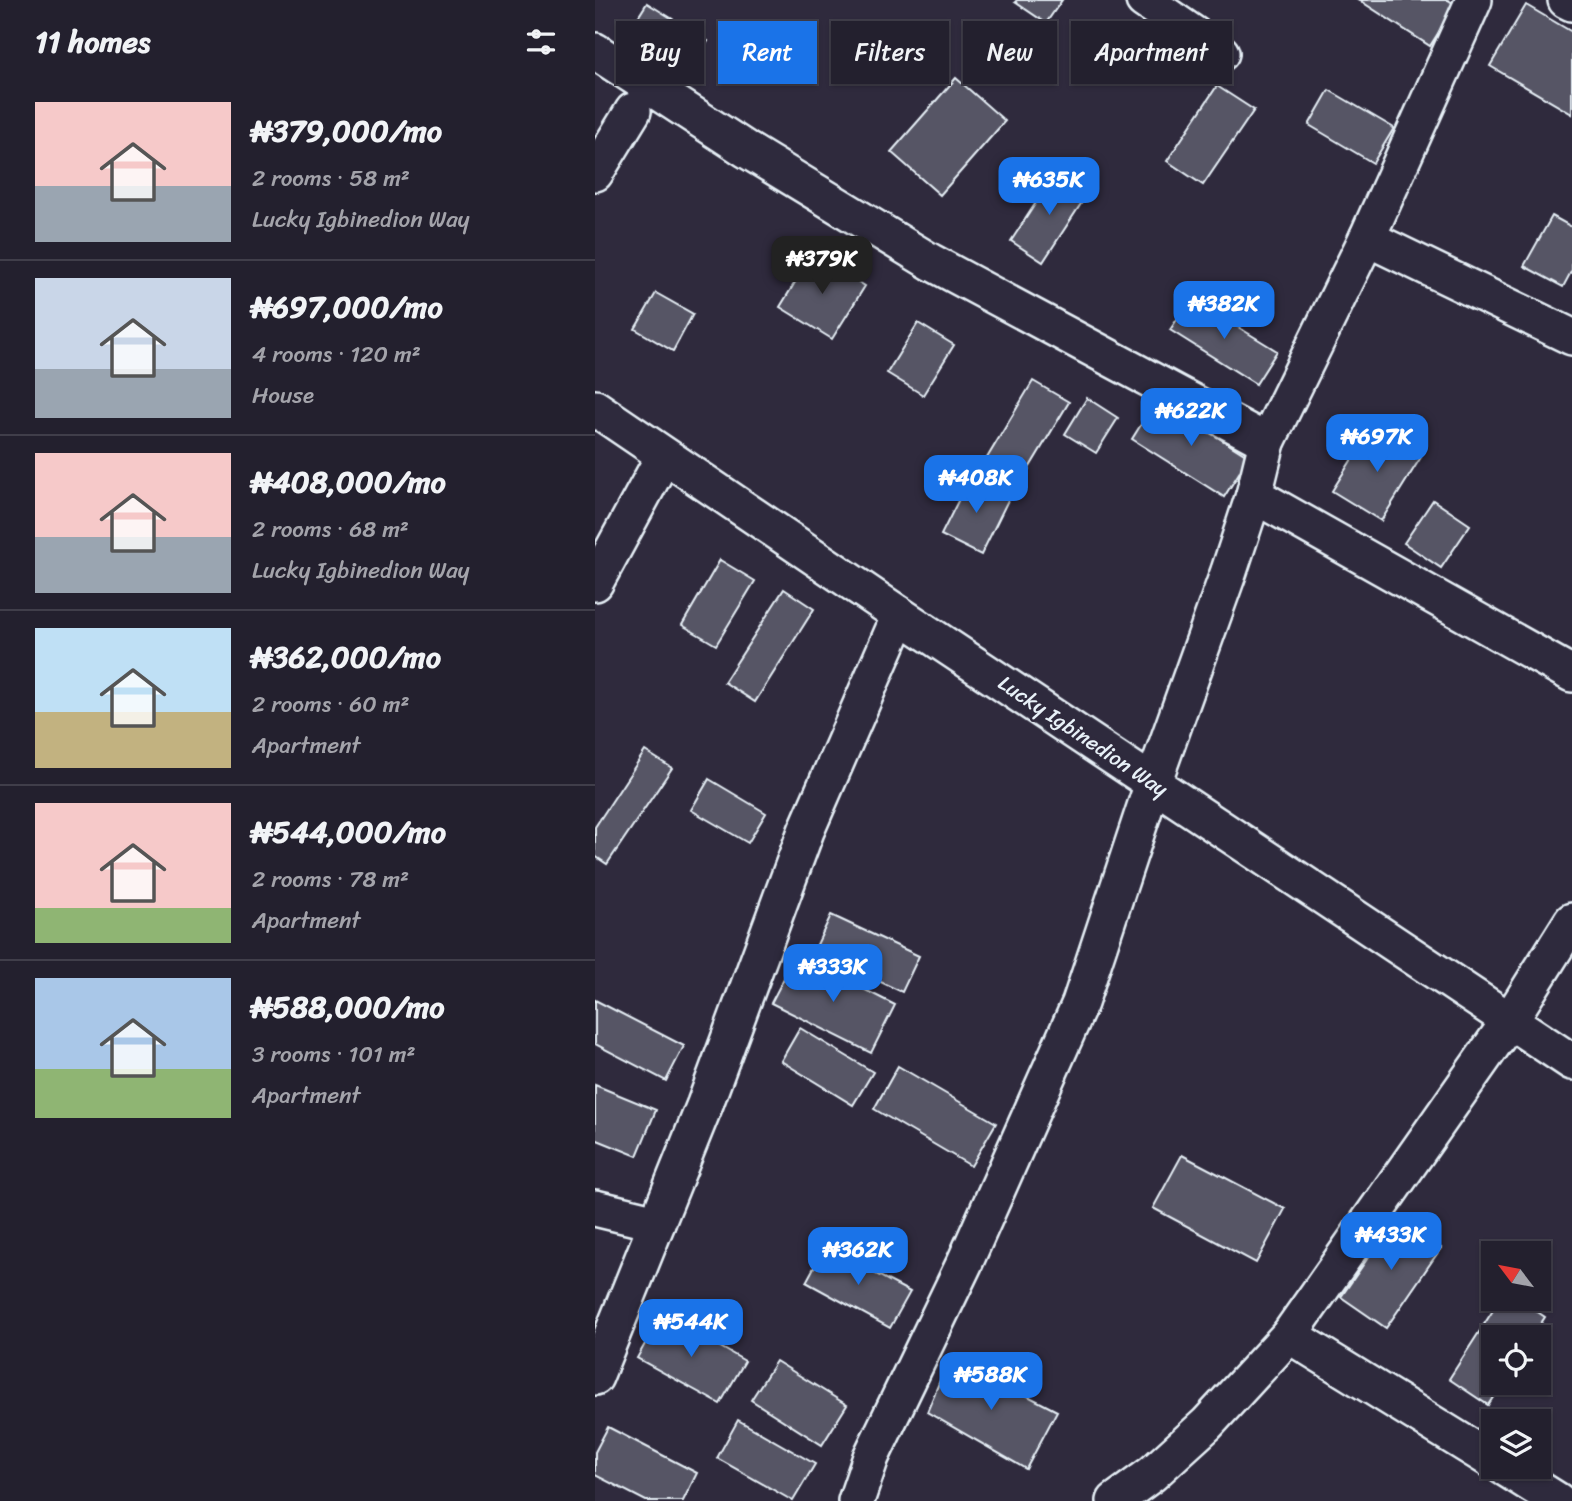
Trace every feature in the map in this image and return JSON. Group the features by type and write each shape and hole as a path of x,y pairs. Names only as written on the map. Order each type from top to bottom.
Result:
{"street":[{"path":"1144,0 1175,21"},
{"path":"856,1501 871,1457 965,1262 1080,1003 1153,783 1254,495 1268,442 1367,238 1474,0"},
{"path":"1566,0 1572,3"},
{"path":"595,51 747,150 931,262 1268,442"},
{"path":"595,173 633,111"},
{"path":"1367,238 1572,337"},
{"name":"Lucky Igbinedion Way","path":"595,408 899,615 1572,1062"},
{"path":"595,583 664,456"},
{"path":"1254,495 1572,674"},
{"path":"595,1377 705,1104 806,831 899,615"},
{"path":"1115,1501 1152,1474 1207,1424 1289,1335 1510,1020 1572,921"},
{"path":"595,1208 657,1223"},
{"path":"1289,1335 1481,1454"},
{"path":"1523,1479 1558,1501"}],"building":[{"path":"1062,0 1047,21 1043,21 1015,2"},
{"path":"1359,0 1448,0 1456,5 1430,46"},
{"path":"647,3 676,21 636,21"},
{"path":"1526,5 1572,32 1572,114 1490,66"},
{"path":"956,78 1005,121 940,195 891,152"},
{"path":"1217,86 1254,110 1203,185 1167,161"},
{"path":"1329,90 1394,128 1373,163 1309,125"},
{"path":"1056,172 1088,193 1043,262 1011,241"},
{"path":"1552,216 1572,227 1572,270 1563,287 1524,266"},
{"path":"813,253 865,286 832,339 780,307"},
{"path":"656,293 693,314 673,351 635,329"},
{"path":"1191,298 1277,351 1256,384 1170,330"},
{"path":"918,323 954,345 923,395 887,373"},
{"path":"1033,381 1069,402 1022,480 987,458"},
{"path":"1087,398 1118,418 1096,453 1065,434"},
{"path":"1157,399 1249,457 1224,497 1132,439"},
{"path":"1372,427 1421,457 1381,521 1332,491"},
{"path":"971,475 1011,494 981,555 941,535"},
{"path":"1433,500 1470,525 1441,568 1404,543"},
{"path":"720,560 755,581 716,645 682,625"},
{"path":"784,589 814,609 755,702 724,682"},
{"path":"645,751 672,768 607,864 595,856 595,827"},
{"path":"709,779 766,813 748,843 691,810"},
{"path":"831,915 919,956 902,992 814,951"},
{"path":"796,955 895,1005 871,1053 771,1003"},
{"path":"595,1000 684,1046 666,1081 595,1044"},
{"path":"800,1028 873,1072 853,1105 781,1061"},
{"path":"898,1066 996,1123 971,1166 874,1109"},
{"path":"595,1085 656,1110 637,1156 595,1139"},
{"path":"1182,1155 1285,1209 1256,1263 1153,1208"},
{"path":"1396,1217 1441,1248 1386,1328 1341,1297"},
{"path":"825,1247 910,1292 890,1328 806,1282"},
{"path":"1493,1311 1536,1311 1545,1317 1540,1325 1484,1325"},
{"path":"662,1314 745,1361 720,1404 637,1358"},
{"path":"1481,1329 1481,1395 1495,1395 1488,1405 1449,1379"},
{"path":"950,1356 1057,1411 1026,1469 927,1412"},
{"path":"776,1361 847,1405 822,1445 751,1400"},
{"path":"738,1420 815,1464 793,1501 717,1458"},
{"path":"608,1427 697,1473 683,1501 646,1501 595,1475 595,1452"}]}
